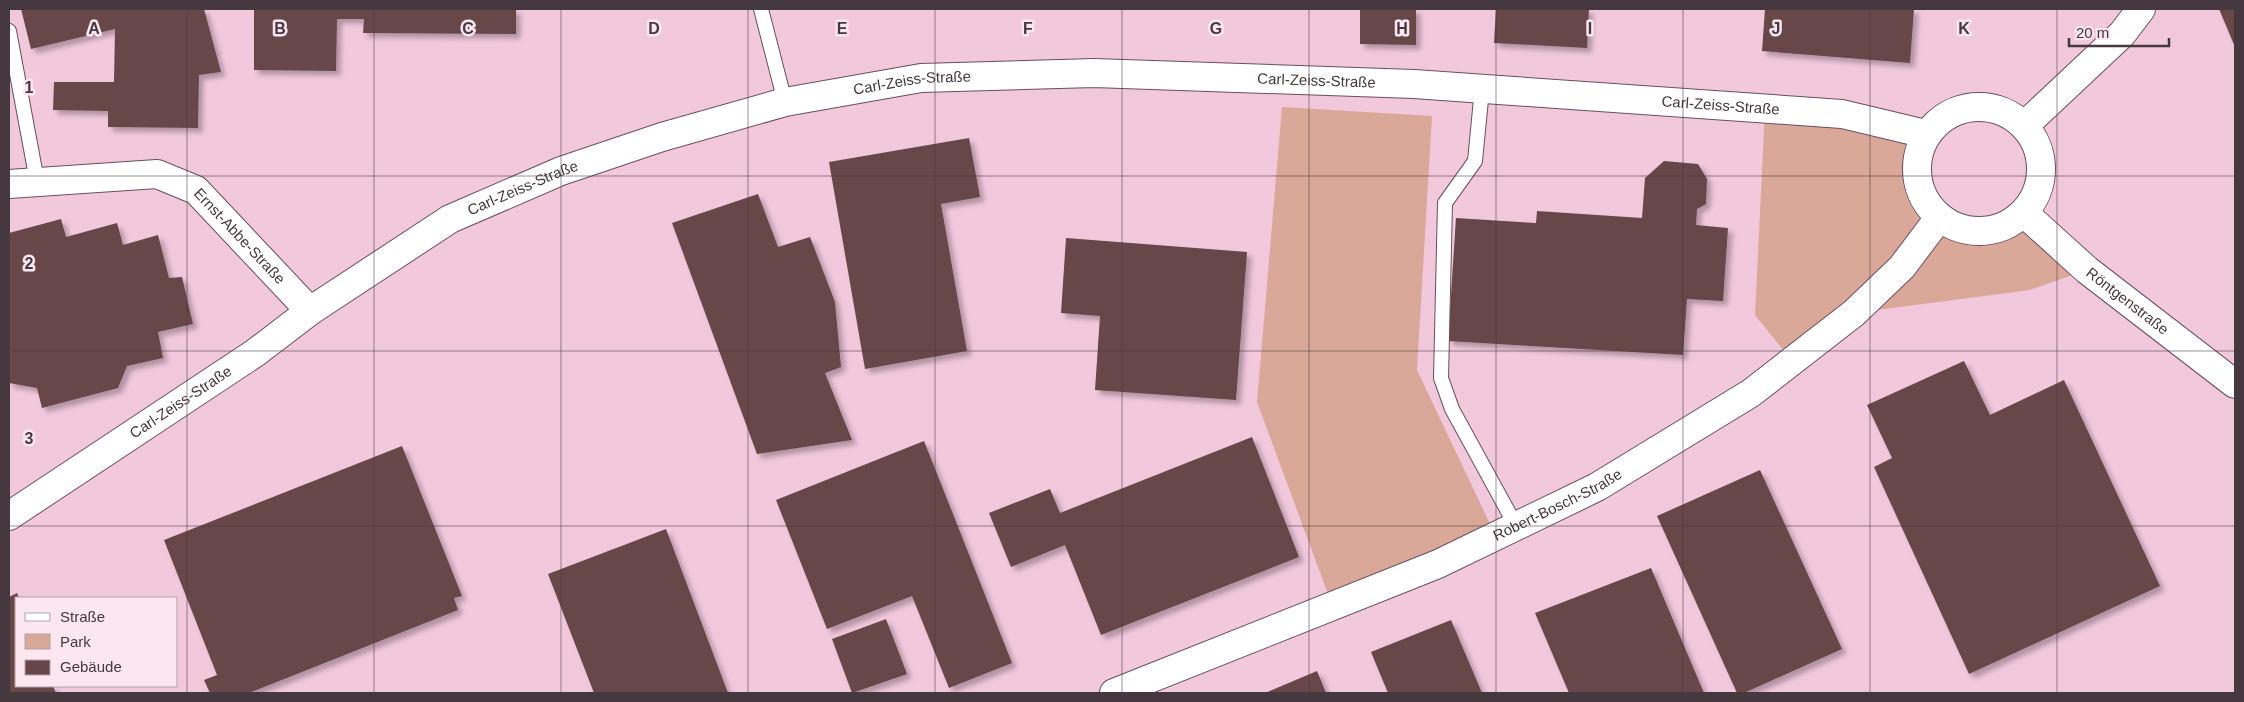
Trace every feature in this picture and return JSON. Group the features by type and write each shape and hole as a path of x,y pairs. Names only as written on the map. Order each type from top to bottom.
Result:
{"street":[{"path":"2024,125 2122,34 2141,9"},
{"name":"Carl-Zeiss-Straße","path":"9,516 255,353 310,311 458,216 561,171 662,137 785,102 921,78 1094,73 1414,84 1842,114 1926,134"},
{"path":"1973,106 2002,110 2024,125 2037,144 2042,169 2037,194 2024,213 2002,228 1979,232 1956,228 1939,218 1923,200 1916,178 1917,155 1926,134 1944,116 1973,106"},
{"name":"Ernst-Abbe-Straße","path":"9,184 156,174 196,190 310,311"},
{"name":"Röntgenstraße","path":"2024,213 2087,270 2235,384"},
{"name":"Robert-Bosch-Straße","path":"1114,693 1438,564 1598,488 1751,393 1854,313 1902,267 1939,218"}],"lane":[{"path":"761,9 785,102"},
{"path":"9,30 37,181"},
{"path":"1482,89 1474,161 1445,203 1441,378 1452,409 1516,526"}],"shaded area":[{"path":"9,9 2235,9 2235,693 9,693"}],"green space":[{"path":"1282,107 1432,116 1417,370 1491,526 1328,594 1257,402"},
{"path":"1765,109 1926,134 1919,150 1915,172 1920,192 1936,214 1960,228 1973,231 1987,231 2004,227 2024,213 2087,270 2030,290 1854,313 1792,361 1755,315"}],"building":[{"path":"21,9 204,9 221,72 199,75 198,128 108,127 108,111 53,110 54,82 114,82 115,29 31,49"},
{"path":"254,9 516,9 516,34 363,33 364,19 337,19 336,71 254,70"},
{"path":"1360,9 1416,9 1416,45 1360,44"},
{"path":"1496,9 1589,9 1587,48 1494,43"},
{"path":"1765,9 1914,9 1910,63 1762,51"},
{"path":"2219,9 2235,9 2235,47"},
{"path":"969,138 980,197 941,204 967,351 865,369 829,162"},
{"path":"1664,161 1698,164 1707,179 1706,204 1697,209 1696,225 1728,228 1723,301 1687,299 1683,355 1448,341 1456,218 1536,223 1537,211 1642,218 1645,178"},
{"path":"758,194 778,247 810,237 835,302 841,367 825,373 852,440 757,454 672,223"},
{"path":"61,219 66,237 117,223 123,245 158,235 169,278 182,277 193,324 158,332 163,358 127,366 118,388 42,408 37,388 9,383 9,233"},
{"path":"1066,238 1247,252 1236,400 1095,390 1100,316 1061,313"},
{"path":"1964,361 1990,415 2064,380 2160,586 1969,674 1874,467 1892,458 1867,405"},
{"path":"1252,437 1299,557 1101,635 1065,545 1011,567 989,513 1050,489 1060,513"},
{"path":"924,441 1012,663 949,688 912,596 827,629 776,500"},
{"path":"402,446 462,596 454,598 458,610 249,693 210,693 204,680 217,675 164,540"},
{"path":"1760,470 1842,649 1744,693 1737,693 1657,516"},
{"path":"666,529 728,693 594,693 548,574"},
{"path":"1651,568 1704,693 1569,693 1535,613"},
{"path":"17,593 19,597 15,597 15,687 53,687 56,693 9,693 9,597"},
{"path":"886,619 907,674 852,693 832,639"},
{"path":"1451,620 1482,693 1388,693 1371,652"},
{"path":"1317,671 1326,693 1265,693"}]}
